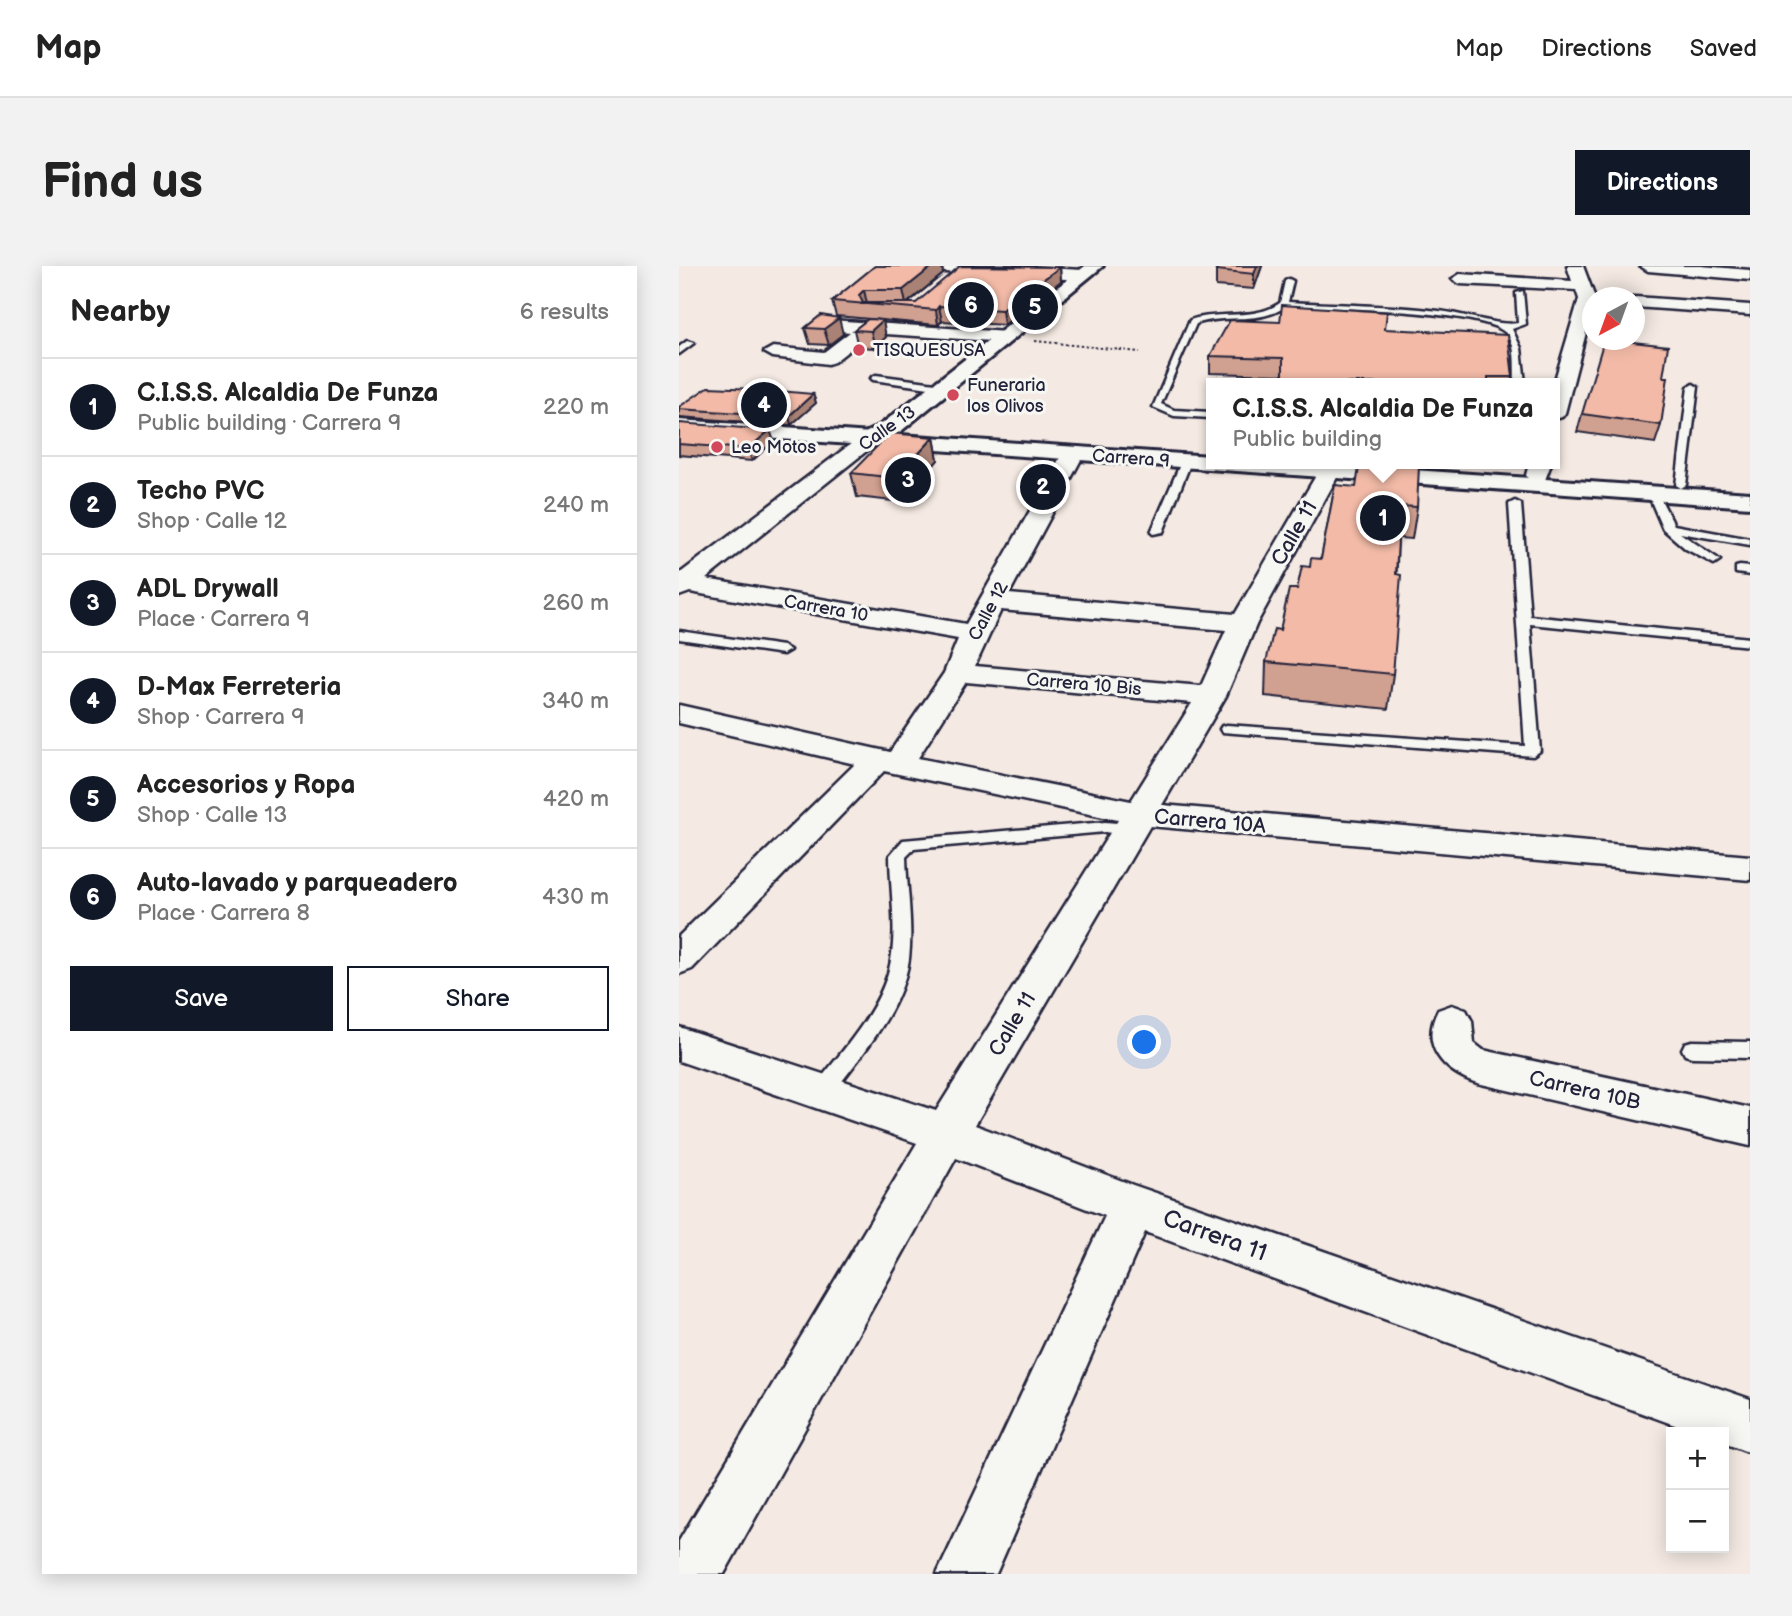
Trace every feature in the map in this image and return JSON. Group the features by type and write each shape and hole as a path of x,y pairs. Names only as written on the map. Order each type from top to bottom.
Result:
{"main road":[{"name":"Calle 13","path":"877,436 1089,271"},
{"name":"Carrera 9","path":"679,415 877,436 1206,463"},
{"name":"Carrera 9","path":"679,426 1206,453"},
{"name":"Carrera 9","path":"1286,469 1750,500"},
{"path":"1511,469 1750,489"}],"street":[{"path":"928,266 1089,271"},
{"path":"1575,266 1584,287"},
{"path":"1648,266 1750,275"},
{"path":"948,282 964,268"},
{"path":"1461,279 1582,294"},
{"path":"1645,303 1750,310"},
{"path":"1560,395 1582,313"},
{"path":"773,352 828,358 869,319"},
{"path":"830,325 869,319 1007,337"},
{"name":"Calle 13","path":"681,585 877,436"},
{"name":"Calle 12","path":"679,959 888,761 958,673 974,634 1073,454"},
{"name":"Calle 11","path":"692,1574 946,1134 1210,696 1243,623 1329,472"},
{"name":"Carrera 10","path":"681,585 974,634"},
{"path":"993,601 1243,623"},
{"name":"Carrera 10 Bis","path":"958,673 1210,696"},
{"name":"Carrera 10A","path":"679,714 888,761 1090,802 1133,822 1750,868"},
{"name":"Carrera 10B","path":"1452,1021 1454,1049 1464,1061 1476,1066 1750,1127"},
{"name":"Carrera 11","path":"679,1044 946,1134 1133,1206 1750,1426"},
{"path":"966,1574 1133,1206"}],"lane":[{"path":"1206,415 1173,412 1156,405 1193,322 1203,317 1271,314 1284,304 1289,281"},
{"path":"1507,328 1522,324 1520,293"},
{"path":"1284,304 1468,317 1507,328 1514,335 1519,378"},
{"path":"679,351 690,343"},
{"path":"876,378 943,387"},
{"path":"1681,485 1693,387"},
{"path":"1157,532 1186,462"},
{"path":"1653,494 1668,527 1684,545 1714,560"},
{"path":"1227,729 1533,751 1514,504"},
{"path":"1668,527 1750,542"},
{"path":"1523,619 1750,642"},
{"path":"679,635 783,650"},
{"path":"822,1092 876,1015 897,974 898,855 909,844 1105,827 1133,822"},
{"path":"1692,1049 1750,1050"}],"path":[{"path":"1007,337 1140,352"}],"building":[{"path":"875,266 933,266 903,290 864,290 859,295 863,303 916,303 960,266 1060,267 1002,310 939,306 936,310 832,301"},
{"path":"1218,266 1257,266 1254,274 1216,270"},
{"path":"1282,305 1387,312 1385,329 1508,335 1513,377 1283,378 1283,358 1210,356 1230,320 1280,322"},
{"path":"821,315 839,318 824,329 805,328"},
{"path":"868,319 883,320 871,331 854,330"},
{"path":"1645,343 1668,346 1663,377 1668,377 1661,425 1582,414 1601,350 1645,350"},
{"path":"708,387 813,394 789,416 679,409"},
{"path":"679,423 770,430 748,449 679,444"},
{"path":"890,433 934,437 896,478 851,473"},
{"path":"1359,469 1419,469 1417,507 1400,506 1396,574 1401,575 1393,674 1266,662 1274,629 1280,630 1289,589 1297,589 1302,566 1310,567 1311,558 1321,559 1335,485 1356,487"}],"place":[{"name":"Auto-lavado y parqueadero","path":"971,305"},
{"name":"Accesorios y Ropa","path":"1035,307"},
{"name":"TISQUESUSA","path":"859,350"},
{"name":"Funeraria los Olivos","path":"953,395"},
{"name":"D-Max Ferreteria","path":"764,405"},
{"name":"Leo Motos","path":"717,447"},
{"name":"ADL Drywall","path":"908,480"},
{"name":"Techo PVC","path":"1043,487"},
{"name":"C.I.S.S. Alcaldia De Funza","path":"1383,518"}]}
